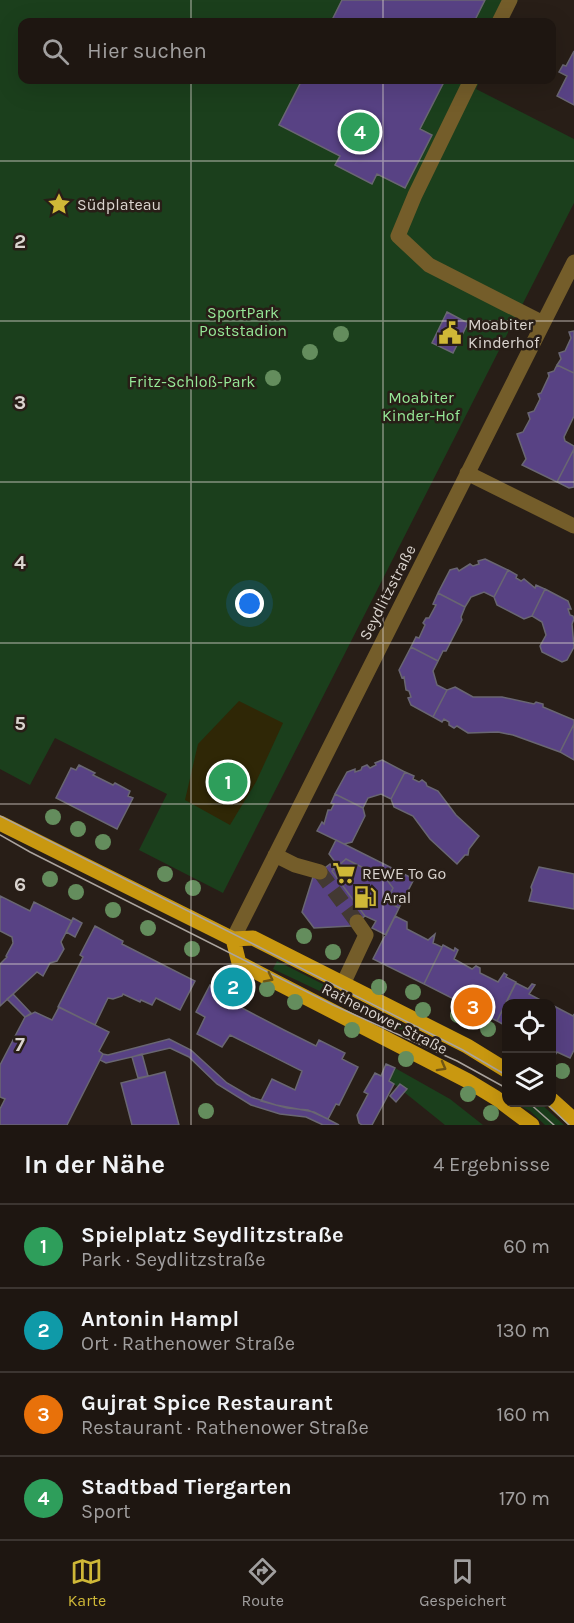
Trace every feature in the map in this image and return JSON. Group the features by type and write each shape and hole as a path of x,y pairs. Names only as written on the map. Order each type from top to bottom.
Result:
{"main road":[{"name":"Rathenower Straße","path":"0,823 232,939 253,938 467,1046 502,1067"},
{"name":"Rathenower Straße","path":"232,939 239,963 468,1081 496,1098 532,1125"},
{"path":"556,1104 574,1120"}],"street":[{"path":"501,18 510,0"},
{"path":"469,84 415,195 398,236 429,265 543,323"},
{"name":"Seydlitzstraße","path":"232,939 574,262"},
{"path":"467,473 574,526"},
{"path":"275,855 295,865 320,872"},
{"path":"343,984 366,935 357,922"}],"green space":[{"name":"SportPark Poststadion","path":"0,0 518,0 507,18 18,18 18,84 478,84 476,89 574,139 574,203 223,893 139,850 167,794 55,738 30,785 0,769"},
{"path":"277,961 446,1046 444,1050 273,969"},
{"path":"395,1068 450,1099 483,1125 445,1125 404,1092 406,1089 400,1084 398,1087 389,1081"},
{"path":"522,1107 544,1107 564,1125 545,1125"}],"sand":[{"path":"239,701 283,723 256,782 230,825 185,800 198,744"}],"building":[{"path":"342,0 485,0 476,18 333,18"},
{"path":"574,51 574,105 557,96 567,76 559,72 563,65 566,66"},
{"path":"300,84 443,84 420,129 432,135 405,188 377,174 372,184 335,165 340,156 279,125"},
{"name":"Moabiter Kinderhof","path":"447,312 468,323 453,353 432,343"},
{"path":"574,331 574,373 557,365 561,359 559,353 565,351 571,338 569,332"},
{"path":"557,365 574,373 574,416 564,437 565,441 574,446 574,449 557,482 522,465 526,459 517,434 523,432 530,419 528,413 534,411 540,399 538,394 541,393 549,376 548,373 554,371"},
{"path":"574,449 574,487 569,488 557,482"},
{"path":"485,559 508,570 494,597 484,592 471,597 465,607 438,593 450,570 457,568 459,571 470,564 473,566 479,564 478,561"},
{"path":"508,570 517,575 516,578 521,581 524,579 535,588 536,585 545,589 532,616 524,619 497,605 494,597"},
{"path":"545,589 568,601 571,609 568,609 570,615 574,619 572,624 574,647 567,660 562,662 542,652 540,646 546,635 542,622 532,616"},
{"path":"438,593 465,607 462,620 446,651 443,651 438,661 411,647 416,637 419,638 425,625 423,623 426,618 429,618 436,605 433,604"},
{"path":"411,647 438,661 433,671 437,685 447,690 433,717 411,705 408,698 411,697 409,691 406,690 404,677 402,678 399,670"},
{"path":"455,687 473,697 502,697 543,704 543,707 574,720 574,724 560,752 513,735 498,732 468,733 457,726 454,728 444,719 442,722 433,717 447,690"},
{"path":"574,724 574,760 560,752"},
{"path":"382,760 405,772 391,799 381,794 368,798 363,808 335,794 347,772 355,769 355,772 361,770 367,765 370,768"},
{"path":"79,765 95,773 93,775 130,791 128,796 133,798 117,829 56,798 71,768 76,770"},
{"path":"405,772 414,776 413,779 419,782 422,780 427,786 438,791 456,815 479,836 469,849 468,855 465,855 457,864 430,839 413,816 394,807 391,799"},
{"path":"335,794 363,808 365,816 352,842 344,844 317,831 322,822 324,824 328,810 331,810 334,804 331,803"},
{"path":"336,840 414,879 399,908 387,901 393,888 387,880 346,859 338,866 329,854"},
{"path":"346,859 387,880 393,888 387,901 399,908 386,935 372,928 376,921 365,916 332,871"},
{"path":"330,864 334,869 332,871 365,916 351,926 314,928 302,912 313,877"},
{"path":"539,867 574,874 574,909 529,901 531,887"},
{"path":"0,896 30,911 34,902 72,921 61,942 64,949 57,961 50,963 43,976 37,972 0,1006 0,964 7,957 13,943 12,937 0,931"},
{"path":"395,916 407,922 407,929 428,940 435,934 433,943 442,947 424,984 373,959"},
{"path":"73,918 82,923 75,937 66,932"},
{"path":"95,926 123,941 122,944 195,981 180,1010 156,998 152,1005 123,994 113,999 108,998 95,1025 58,1007 83,957 80,955"},
{"path":"443,945 454,951 455,948 458,950 454,959 472,969 476,966 480,968 480,973 498,982 504,973 506,977 516,982 508,999 502,999 502,1011 497,1021 424,984"},
{"path":"516,983 528,989 532,984 535,985 529,994 538,999 508,999"},
{"path":"210,985 245,1002 242,1008 284,1030 316,1046 319,1040 345,1053 342,1059 358,1067 339,1105 336,1104 328,1119 308,1110 287,1108 261,1101 272,1079 295,1090 302,1071 230,1035 222,1047 197,1034 205,1017 196,1012"},
{"path":"13,994 31,1013 25,1017 7,999"},
{"path":"59,1007 109,1032 99,1051 103,1054 67,1125 0,1125 0,1109 5,1099 0,1097 0,1065 25,1017 35,1012 52,1020"},
{"path":"556,1007 573,1016 574,1014 574,1050 570,1058 556,1054"},
{"path":"502,1011 502,1024 497,1021"},
{"path":"169,1039 191,1050 227,1083 251,1097 276,1105 314,1112 339,1125 323,1125 306,1117 280,1114 251,1105 217,1084 189,1057 170,1048 106,1063 100,1060 103,1054 108,1055"},
{"path":"142,1054 148,1076 138,1078 132,1057"},
{"path":"386,1064 395,1068 389,1081 394,1084 372,1125 362,1125 357,1115 368,1094 364,1092 375,1073 381,1076"},
{"path":"165,1072 179,1125 132,1125 121,1083"},
{"path":"400,1084 407,1089 396,1102 390,1096"}],"tunnel":[{"path":"320,872 357,922"}],"tram line":[{"path":"0,816 463,1050 502,1073"},
{"path":"0,835 333,1005 457,1061 502,1086"},
{"path":"534,1107 554,1125"},
{"path":"550,1107 569,1125"}],"place":[{"name":"Stadtbad Tiergarten","path":"360,132"},
{"name":"Südplateau","path":"59,204"},
{"name":"Moabiter Kinderhof","path":"450,333"},
{"name":"Spielplatz Seydlitzstraße","path":"228,782"},
{"name":"REWE To Go","path":"344,873"},
{"name":"Aral","path":"365,897"},
{"name":"Antonin Hampl","path":"233,987"},
{"name":"Gujrat Spice Restaurant","path":"473,1007"}],"park label":[{"name":"Fritz-Schloß-Park","path":"192,381"},
{"name":"Moabiter Kinder-Hof","path":"421,406"}]}
